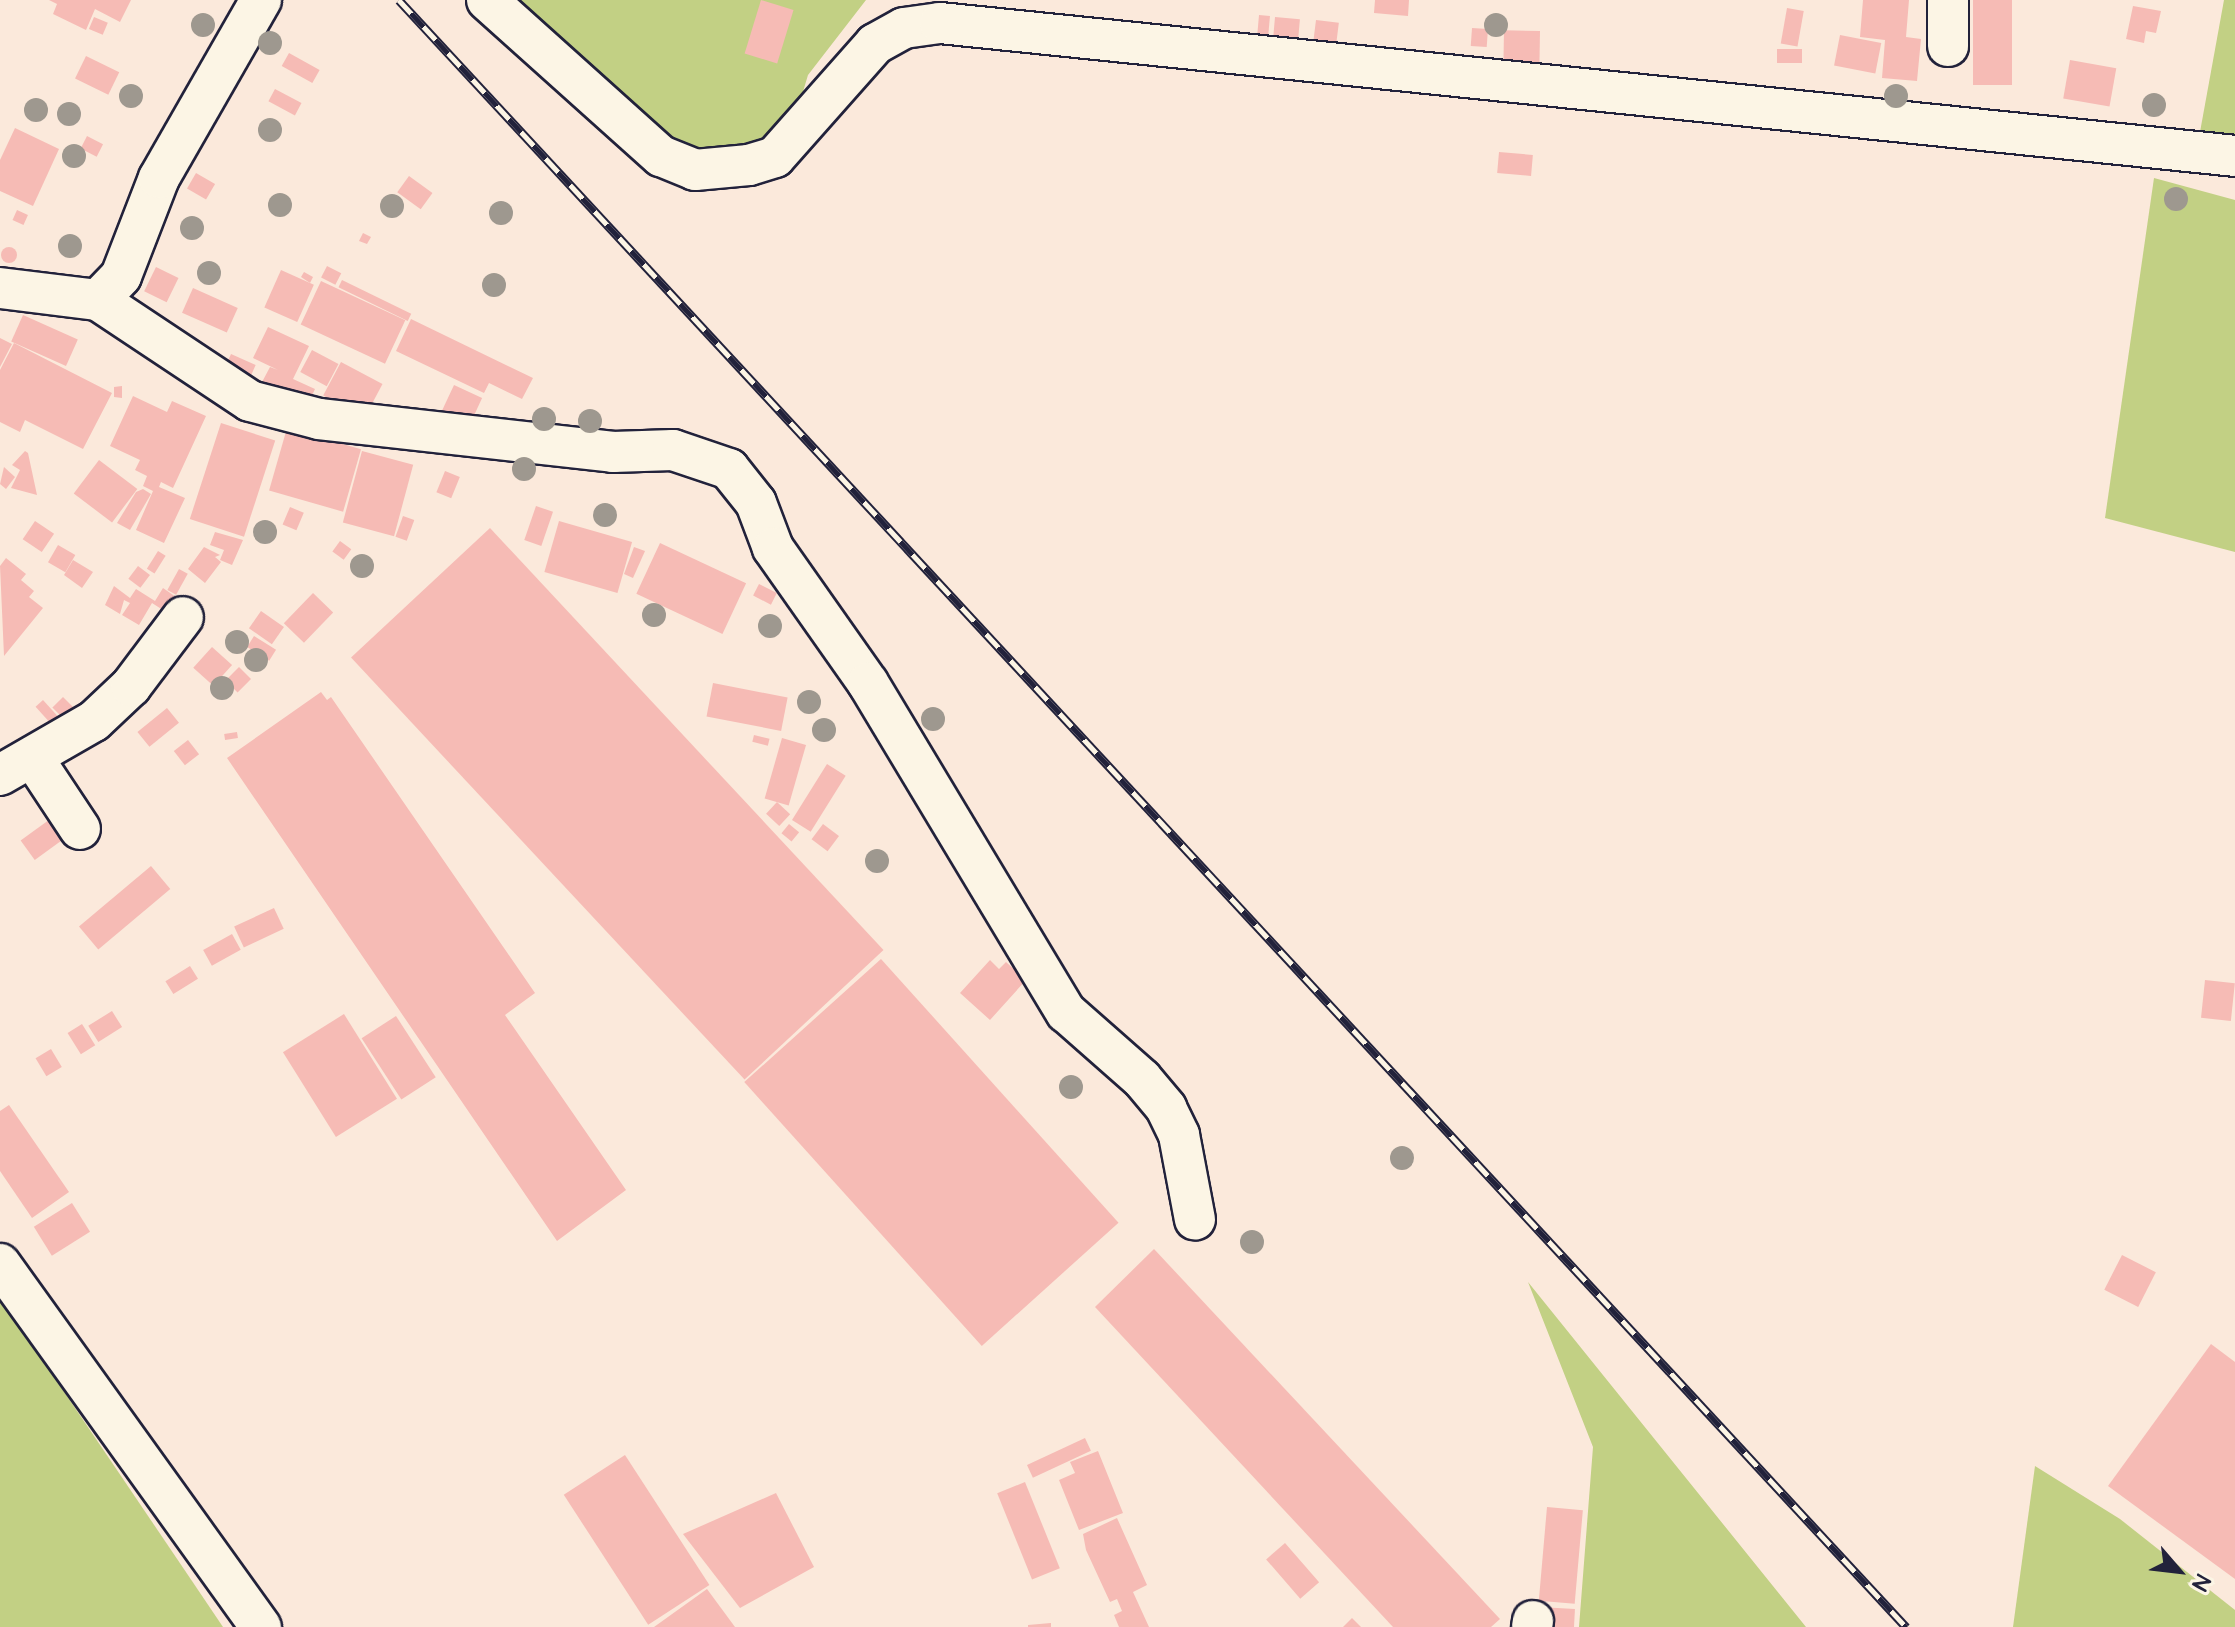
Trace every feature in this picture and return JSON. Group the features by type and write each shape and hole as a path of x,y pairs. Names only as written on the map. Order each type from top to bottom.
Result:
{"street":[{"path":"98,300 121,276 159,178 261,0"},
{"path":"487,0 661,156 695,170 749,165 775,157 875,44 904,28 940,23 2235,156"},
{"path":"1948,0 1948,46"},
{"path":"0,288 98,300 250,401 291,412 613,452 673,450 729,469 756,503 773,548 868,683 1066,1012 1142,1079 1166,1108 1179,1135 1195,1220"},
{"path":"80,829 17,766 103,713 131,686 183,617"},
{"path":"0,1264 261,1627"}],"green space":[{"path":"465,0 866,0 808,75 799,105 771,142 688,155"},
{"path":"2224,0 2235,0 2235,148 2200,132"},
{"path":"2154,178 2235,200 2235,552 2105,518"},
{"path":"1528,1282 1806,1627 1579,1627 1593,1447"},
{"path":"0,1297 192,1581 223,1627 0,1627"},
{"path":"2035,1466 2120,1519 2235,1610 2235,1627 2013,1627"}],"building":[{"path":"49,0 131,0 120,22 95,9 86,30 53,14 57,4"},
{"path":"761,0 794,10 777,63 745,54"},
{"path":"1375,0 1409,0 1408,16 1374,13"},
{"path":"1863,0 1909,0 1906,37 1921,39 1917,81 1882,78 1885,40 1860,37"},
{"path":"1973,0 2012,0 2012,85 1973,85"},
{"path":"2133,6 2161,11 2156,33 2146,31 2144,43 2126,39"},
{"path":"1787,8 1804,11 1797,46 1781,43"},
{"path":"1259,15 1270,16 1267,52 1256,51"},
{"path":"94,17 108,23 103,35 89,29"},
{"path":"1275,17 1300,19 1297,58 1272,56"},
{"path":"1316,20 1339,23 1335,57 1312,54"},
{"path":"1472,28 1488,29 1487,47 1471,46"},
{"path":"1504,30 1540,31 1539,71 1503,70"},
{"path":"1840,35 1881,43 1875,73 1834,65"},
{"path":"1777,49 1802,49 1802,63 1777,63"},
{"path":"289,53 320,70 312,83 282,66"},
{"path":"86,56 119,72 108,95 75,78"},
{"path":"2070,60 2116,68 2110,107 2063,98"},
{"path":"275,89 301,103 295,115 268,101"},
{"path":"15,128 59,149 33,206 0,191 0,160"},
{"path":"87,136 103,144 97,157 81,148"},
{"path":"1499,152 1533,155 1531,176 1497,173"},
{"path":"196,173 215,184 206,200 187,189"},
{"path":"409,176 432,193 421,209 397,192"},
{"path":"17,210 28,215 23,225 13,220"},
{"path":"363,233 371,237 367,244 359,241"},
{"path":"6,247 12,247 17,255 15,261 6,263 1,258 1,252"},
{"path":"327,266 341,273 335,285 321,278"},
{"path":"156,267 178,278 167,302 144,291"},
{"path":"281,270 314,285 297,322 264,307"},
{"path":"304,272 313,277 310,283 301,277"},
{"path":"342,280 411,314 408,321 338,287"},
{"path":"321,281 405,320 385,364 301,325"},
{"path":"193,288 238,308 227,333 182,313"},
{"path":"23,315 78,339 66,366 11,341"},
{"path":"411,319 533,378 522,399 489,383 484,393 396,351"},
{"path":"268,327 309,346 293,379 315,389 307,406 261,384 270,367 278,370 253,358"},
{"path":"0,338 12,344 0,367"},
{"path":"14,343 112,393 83,449 25,420 20,432 0,422 0,370"},
{"path":"312,350 338,364 327,386 300,372"},
{"path":"231,354 256,365 245,388 221,377"},
{"path":"341,362 382,384 365,418 323,396"},
{"path":"454,385 482,398 470,424 442,411"},
{"path":"122,386 122,398 114,397 114,387"},
{"path":"133,396 167,412 172,401 206,416 173,488 161,482 159,487 185,498 164,543 136,530 153,491 143,486 147,476 135,470 140,460 110,446"},
{"path":"221,423 275,441 244,537 190,519"},
{"path":"287,428 361,449 343,512 269,490"},
{"path":"25,451 37,495 11,488 20,470 12,465"},
{"path":"362,451 413,465 394,536 343,522"},
{"path":"99,460 137,489 112,522 74,494"},
{"path":"4,467 15,477 6,489 0,484"},
{"path":"445,471 460,477 451,498 436,492"},
{"path":"143,489 151,494 130,530 117,523 136,492"},
{"path":"536,506 553,512 541,546 524,540"},
{"path":"290,507 304,513 296,530 283,524"},
{"path":"403,516 414,520 407,541 395,537"},
{"path":"35,521 54,534 42,552 23,539"},
{"path":"559,521 632,542 617,593 544,572"},
{"path":"490,528 884,950 745,1080 351,658"},
{"path":"215,532 243,540 232,565 220,560 224,550 210,545"},
{"path":"340,541 351,549 344,560 332,552"},
{"path":"660,543 746,583 722,634 636,594"},
{"path":"58,545 75,555 65,572 48,562"},
{"path":"204,547 220,555 215,557 221,562 205,583 188,569"},
{"path":"634,547 645,551 633,578 624,574"},
{"path":"158,551 166,556 155,574 147,569"},
{"path":"6,558 26,574 21,580 34,591 29,597 43,608 4,656 0,566"},
{"path":"73,560 93,572 82,588 64,575"},
{"path":"138,566 150,575 140,588 128,579"},
{"path":"179,569 188,574 176,595 167,590"},
{"path":"759,584 777,593 771,605 753,596"},
{"path":"114,586 130,598 136,589 155,601 163,588 176,597 166,612 152,603 139,625 122,615 130,603 124,600 120,614 105,605"},
{"path":"313,593 333,612 304,643 284,623"},
{"path":"261,611 284,627 272,644 249,628"},
{"path":"254,636 276,650 269,661 247,647"},
{"path":"212,647 232,665 213,686 193,668"},
{"path":"239,667 251,679 238,692 226,680"},
{"path":"713,683 788,698 781,731 707,716"},
{"path":"321,692 327,700 331,697 535,993 505,1015 626,1190 557,1241 227,758"},
{"path":"63,697 79,713 69,724 52,708"},
{"path":"43,700 59,718 52,725 36,707"},
{"path":"167,708 179,723 149,747 137,732"},
{"path":"237,732 238,738 225,740 224,734"},
{"path":"754,735 770,739 768,746 752,742"},
{"path":"782,738 806,745 789,805 765,799"},
{"path":"188,740 199,754 185,765 174,751"},
{"path":"827,764 846,776 811,832 792,820"},
{"path":"777,802 790,814 779,826 766,814"},
{"path":"53,817 67,836 35,860 21,841"},
{"path":"789,824 799,832 792,842 781,833"},
{"path":"823,824 839,836 828,851 812,839"},
{"path":"151,866 170,889 98,949 79,926"},
{"path":"274,908 284,929 244,947 234,927"},
{"path":"232,934 241,950 212,966 203,950"},
{"path":"881,959 1119,1223 982,1346 744,1082"},
{"path":"990,960 999,969 1006,962 1026,980 990,1020 960,993"},
{"path":"190,966 198,979 173,994 165,981"},
{"path":"2205,980 2235,983 2231,1021 2201,1018"},
{"path":"112,1011 122,1027 98,1042 88,1026"},
{"path":"344,1014 397,1099 336,1137 283,1052"},
{"path":"396,1016 436,1077 401,1100 362,1038"},
{"path":"82,1024 95,1045 81,1054 68,1033"},
{"path":"51,1049 62,1067 46,1076 36,1058"},
{"path":"9,1105 69,1192 32,1218 0,1171 0,1111"},
{"path":"72,1203 90,1232 52,1256 34,1227"},
{"path":"1154,1249 1500,1619 1491,1627 1393,1627 1095,1307"},
{"path":"2122,1255 2156,1272 2138,1307 2104,1290"},
{"path":"2211,1344 2235,1362 2235,1579 2108,1486"},
{"path":"1085,1438 1091,1451 1033,1478 1027,1465"},
{"path":"1098,1451 1123,1513 1079,1530 1059,1480 1075,1473 1070,1462"},
{"path":"625,1455 709,1585 648,1625 564,1495"},
{"path":"1025,1482 1060,1568 1032,1579 997,1493"},
{"path":"776,1493 814,1567 740,1608 683,1534"},
{"path":"1547,1507 1583,1510 1575,1604 1539,1601"},
{"path":"1117,1518 1147,1585 1133,1592 1149,1627 1119,1627 1114,1615 1122,1611 1117,1599 1110,1602 1086,1550 1083,1534"},
{"path":"1285,1543 1319,1582 1300,1599 1266,1559"},
{"path":"707,1589 735,1627 654,1627"},
{"path":"1539,1607 1575,1609 1574,1627 1538,1627"},
{"path":"1352,1618 1361,1627 1343,1627"},
{"path":"1051,1623 1051,1627 1028,1627 1028,1625"}],"railway":[{"path":"399,0 1906,1627"}]}
